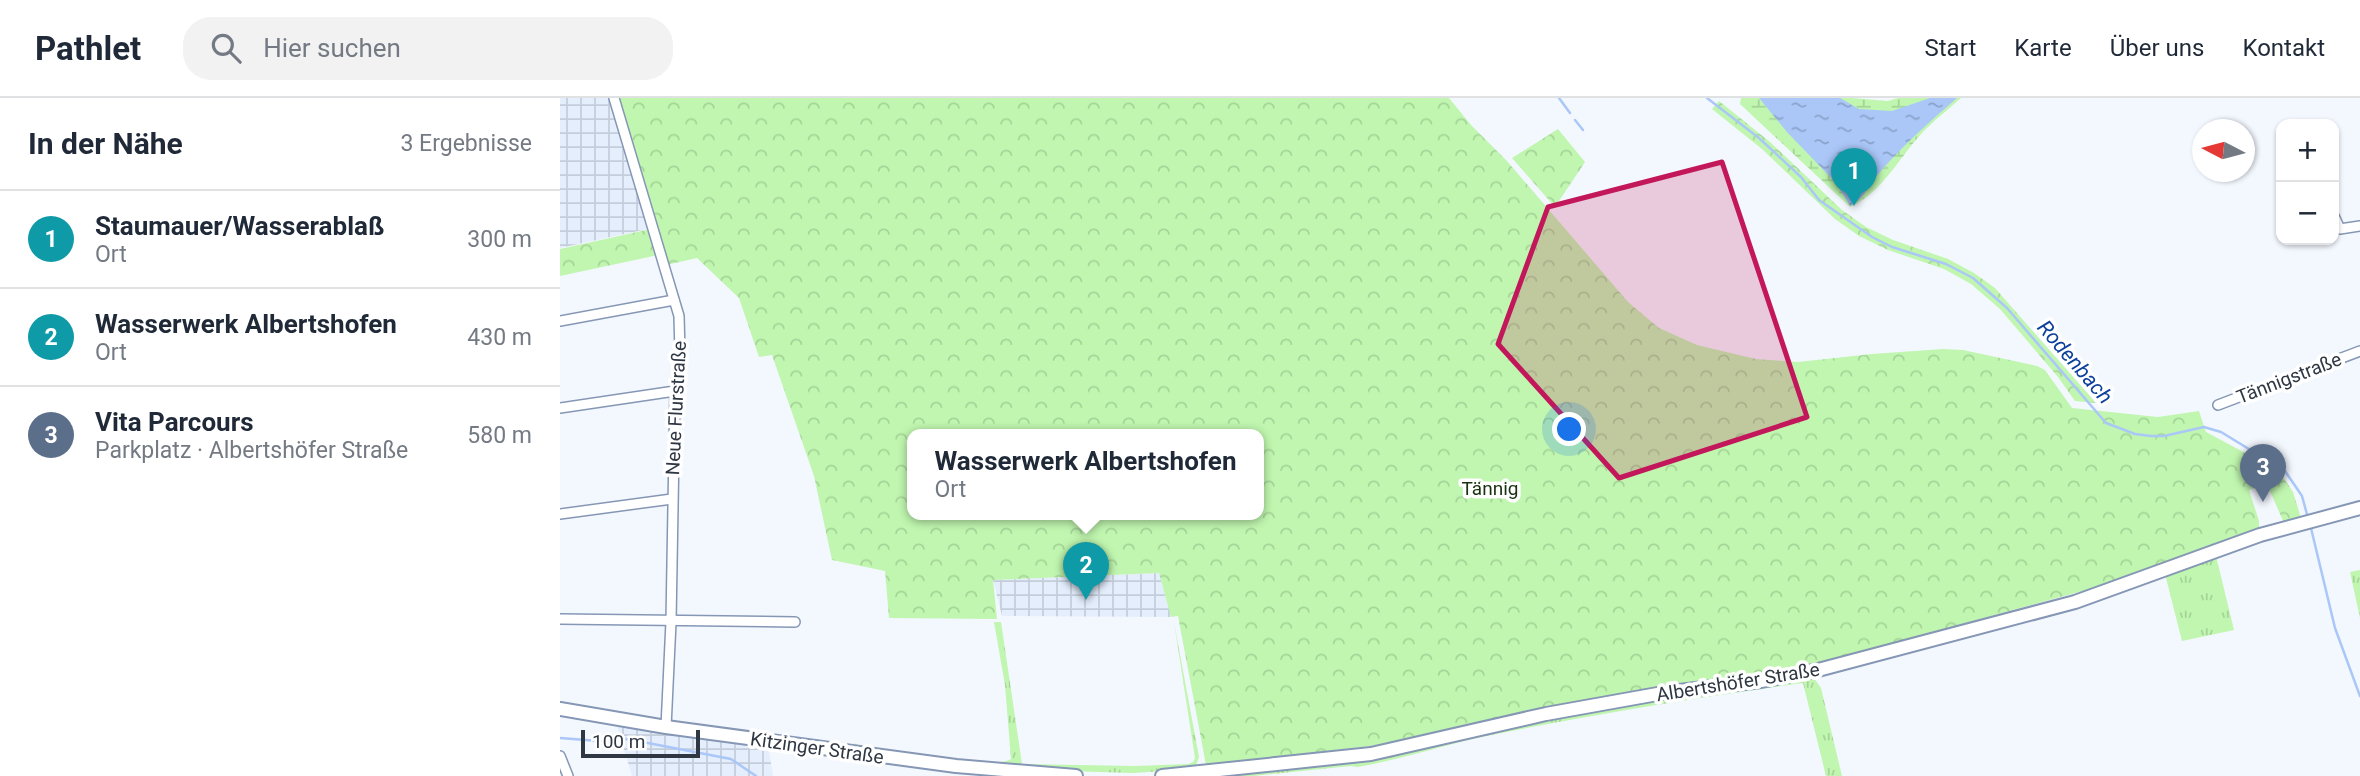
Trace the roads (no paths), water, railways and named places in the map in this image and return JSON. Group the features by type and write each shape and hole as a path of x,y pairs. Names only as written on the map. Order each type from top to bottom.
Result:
{"street":[{"name":"Neue Flurstraße","path":"614,98 679,316 680,352 675,391 671,622 666,727"},
{"path":"2339,227 2340,229 2360,226"},
{"path":"560,321 674,300"},
{"name":"Tännigstraße","path":"2218,405 2360,351"},
{"path":"560,408 675,391"},
{"path":"560,514 672,499"},
{"name":"Albertshöfer Straße","path":"1162,776 1371,754 1546,714 1663,693 1808,673 2075,602 2260,535 2360,508"},
{"path":"560,620 795,622"},
{"name":"Kitzinger Straße","path":"560,709 666,727 989,770 1076,776"},
{"path":"560,756 568,776"}],"water":[{"path":"1759,98 1840,98 1859,109 1892,111 1930,98 1957,98 1904,147 1875,178 1861,198 1850,206 1836,183"}],"waterway":[{"path":"1559,98 1570,113"},
{"name":"Rodenbach","path":"1707,98 1759,138 1801,177 1819,200 1872,237 1892,247 1946,264 1973,278 2007,308 2106,423 2135,434 2151,436 2164,436 2204,427 2221,432 2285,471 2302,496 2308,518"},
{"path":"1575,120 1583,130"},
{"name":"Rodenbach","path":"2310,524 2335,628 2360,696"},
{"path":"560,738 599,741 627,739 731,759 756,776"}],"place":[{"name":"Staumauer/Wasserablaß","path":"1854,206"},
{"name":"Vita Parcours","path":"2263,502"},
{"name":"Wasserwerk Albertshofen","path":"1086,600"}],"park label":[{"name":"Tännig","path":"1490,488"}]}
